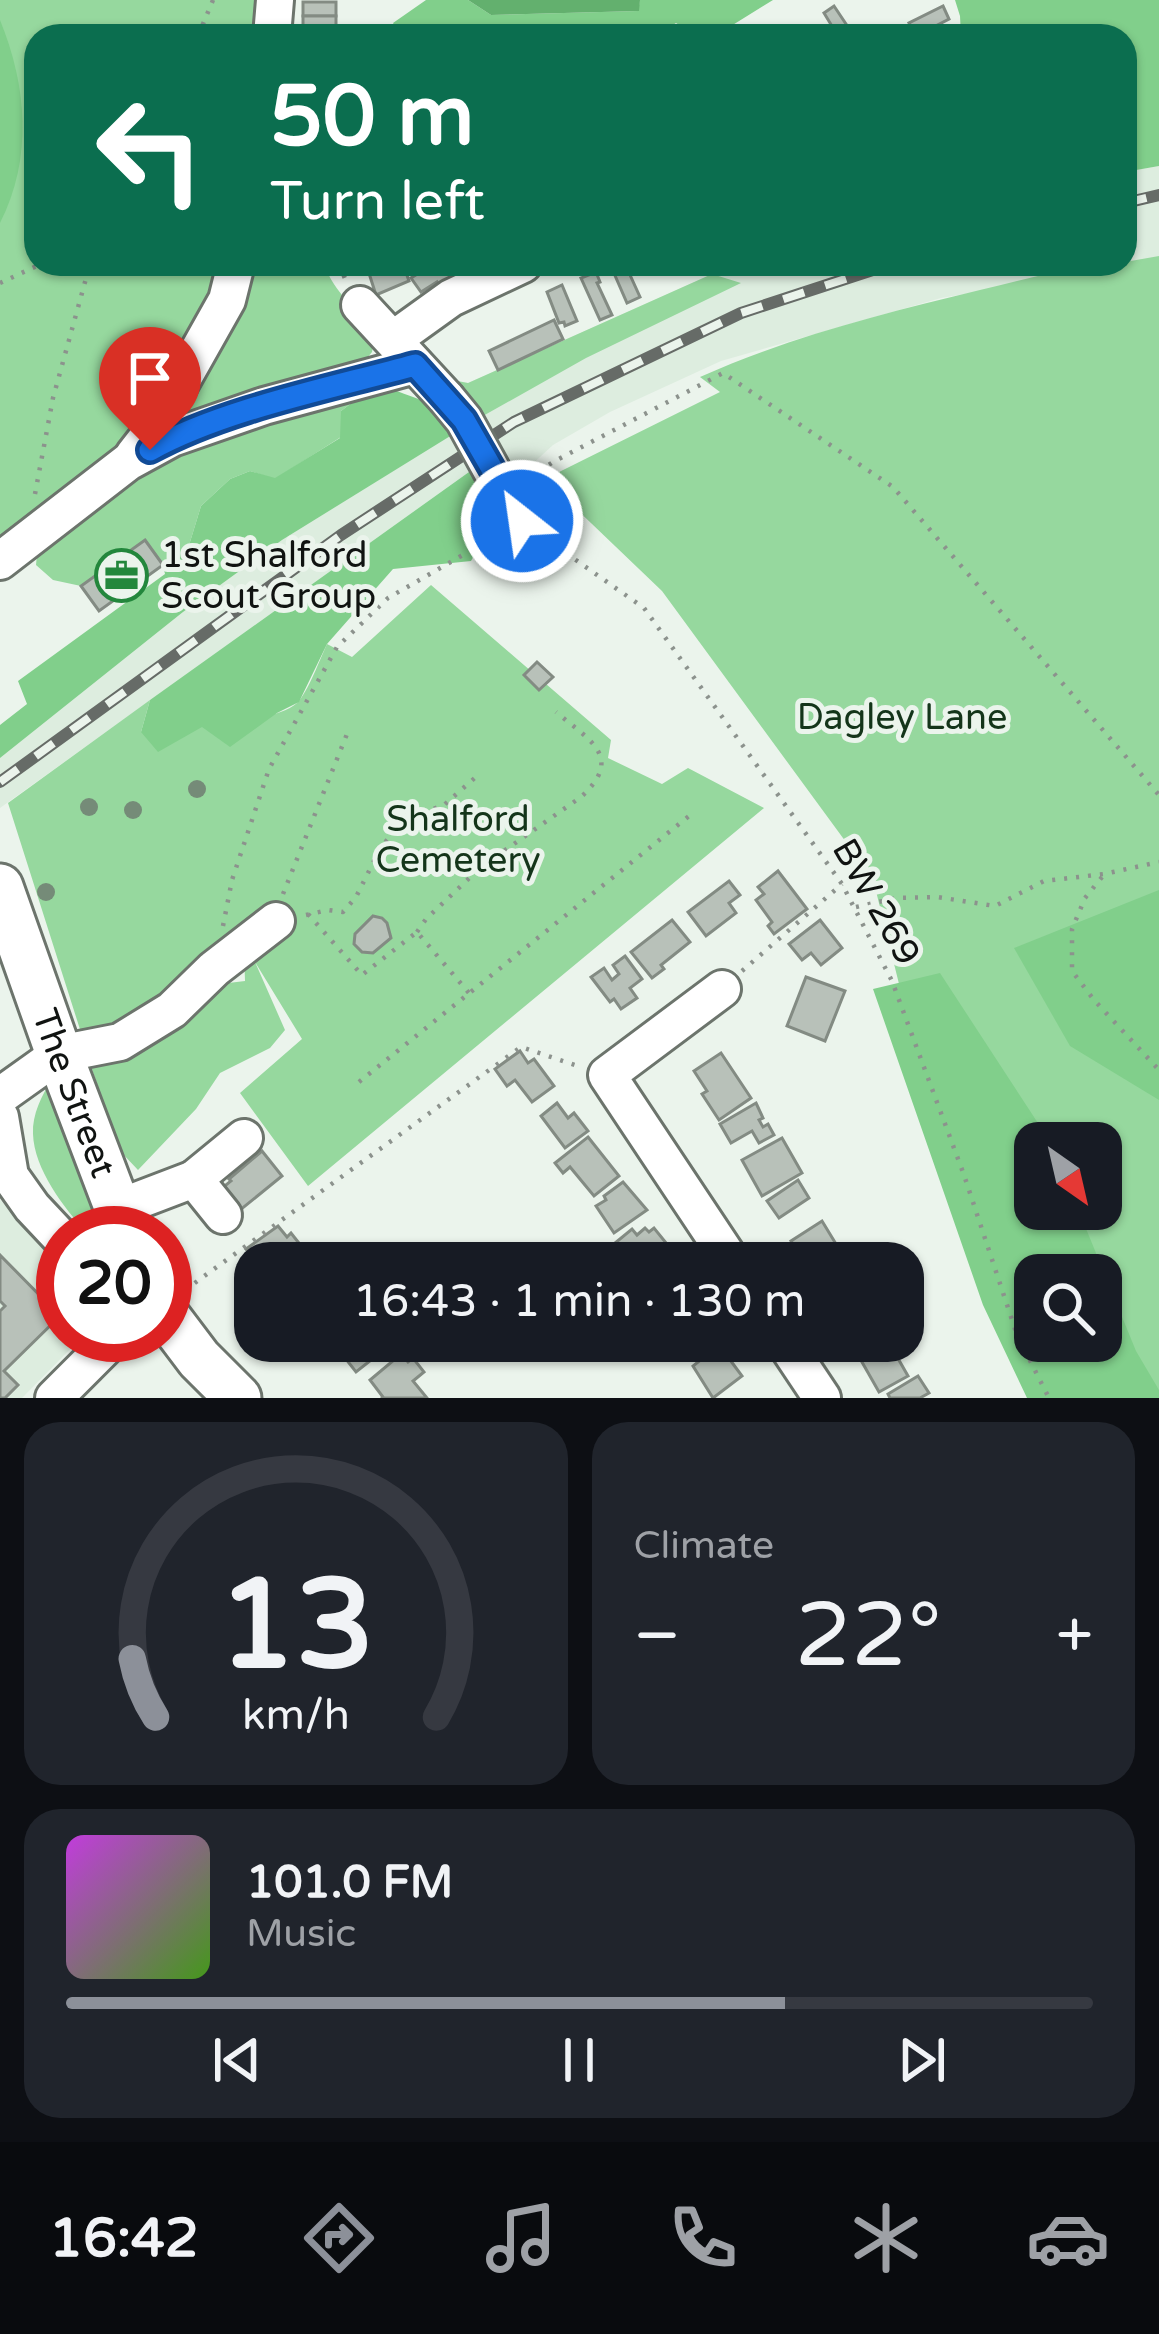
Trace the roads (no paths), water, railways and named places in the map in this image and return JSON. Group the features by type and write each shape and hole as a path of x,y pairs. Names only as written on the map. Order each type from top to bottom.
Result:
{"main road":[{"name":"The Street","path":"0,886 116,1206"},
{"path":"192,1343 199,1359 238,1398"}],"street":[{"path":"128,462 155,428 227,300 233,276"},
{"path":"13,551 128,462 172,438 405,352 451,298 498,276"},
{"path":"360,305 464,420 508,499"},
{"path":"0,1096 59,1054 120,1042 172,1010 214,969 292,918"},
{"path":"718,1242 607,1075 722,989"},
{"path":"0,1117 10,1176 36,1211"},
{"path":"148,1206 194,1179 244,1138"},
{"path":"194,1179 223,1215"},
{"path":"54,1398 90,1362"},
{"path":"798,1362 822,1398"}],"railway":[{"path":"1137,200 1159,195"},
{"path":"0,782 341,535 514,422 741,313 854,276"}],"place":[{"name":"1st Shalford Scout Group","path":"122,576"}],"park label":[{"name":"Dagley Lane","path":"902,717"},
{"name":"Shalford Cemetery","path":"458,840"}]}
